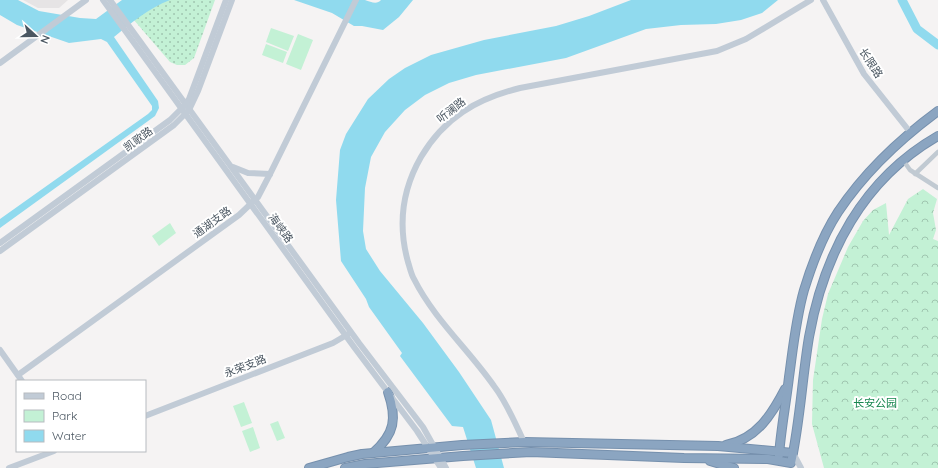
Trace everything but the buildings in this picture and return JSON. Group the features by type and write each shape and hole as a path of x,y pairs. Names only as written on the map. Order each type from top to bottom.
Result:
{"highway":[{"path":"779,460 799,309 804,289 826,234 838,212 874,167 910,132 938,111"},
{"path":"345,468 365,464 531,452 779,460 792,466 809,336 822,283 842,234 872,190 903,160 925,143 938,136"},
{"path":"718,446 741,440 763,425 773,412 788,383"},
{"path":"373,453 386,440 393,423 394,412 388,392"},
{"path":"784,416 791,421 795,420 798,416"},
{"path":"309,468 348,456 462,445 524,442 718,446 793,453"},
{"path":"700,458 734,468"}],"street":[{"path":"0,63 86,0"},
{"name":"通湖支路","path":"18,375 239,215 260,194 356,0"},
{"name":"听澜路","path":"524,442 497,389 426,299 413,278 403,239 403,206 404,198 412,176 428,146 437,134 455,117 492,96 520,88 717,51 746,39 811,0"},
{"name":"长限路","path":"823,0 864,74 910,132"},
{"name":"海峡路","path":"107,1 349,334 388,392 417,431 432,448"},
{"name":"凯歌路","path":"0,251 174,125 186,110 193,88 228,2"},
{"name":"海峡路","path":"186,110 229,164 253,201"},
{"name":"凯歌路","path":"0,243 186,110"},
{"path":"915,174 938,152"},
{"path":"903,160 910,170 938,188"},
{"path":"229,164 238,170 248,173 270,174"},
{"name":"海峡路","path":"349,334 423,427 432,448 446,468"},
{"name":"永荣支路","path":"146,416 333,343 349,334"},
{"path":"0,350 21,380"},
{"path":"9,468 51,452"},
{"path":"793,453 801,468"},
{"name":"海峡路","path":"438,458 441,468"}],"shaded area":[{"path":"23,0 68,0 59,8 38,8"}],"green space":[{"path":"161,0 215,0 194,58 185,65 177,65 170,62 133,19"},
{"path":"271,28 294,36 288,51 266,42"},
{"path":"298,34 313,40 301,70 286,64"},
{"path":"266,44 287,52 283,63 262,55"},
{"name":"长安公园","path":"923,189 937,199 933,213 936,230 933,239 938,241 938,468 824,468 812,424 813,380 822,319 828,294 848,247 863,221 873,210 886,203 889,235 908,199"},
{"path":"170,223 176,233 159,246 152,236"},
{"path":"244,402 252,423 241,427 233,406"},
{"path":"278,421 285,438 277,441 270,424"},
{"path":"253,427 260,448 250,452 242,431"}],"water":[{"path":"0,0 18,0 39,11 80,18 96,19 122,0 170,0 162,3 134,21 114,37 158,101 159,108 155,116 0,228 0,219 148,114 152,110 152,106 107,42 101,39 69,43 17,25 0,15"},
{"path":"294,0 365,0 376,3 381,0 413,0 399,17 383,30 354,26 332,13"},
{"path":"631,0 778,0 762,13 741,20 716,24 681,25 646,29 566,58 476,75 449,83 425,95 405,110 385,132 371,157 365,188 363,231 366,249 380,271 423,323 459,372 491,420 504,468 476,468 463,427 452,426 400,356 402,353 369,307 366,299 341,261 336,200 340,150 346,134 368,99 389,79 405,68 431,55 484,40 556,26 589,16"}],"waterway":[{"path":"902,0 917,29 938,45"}]}
